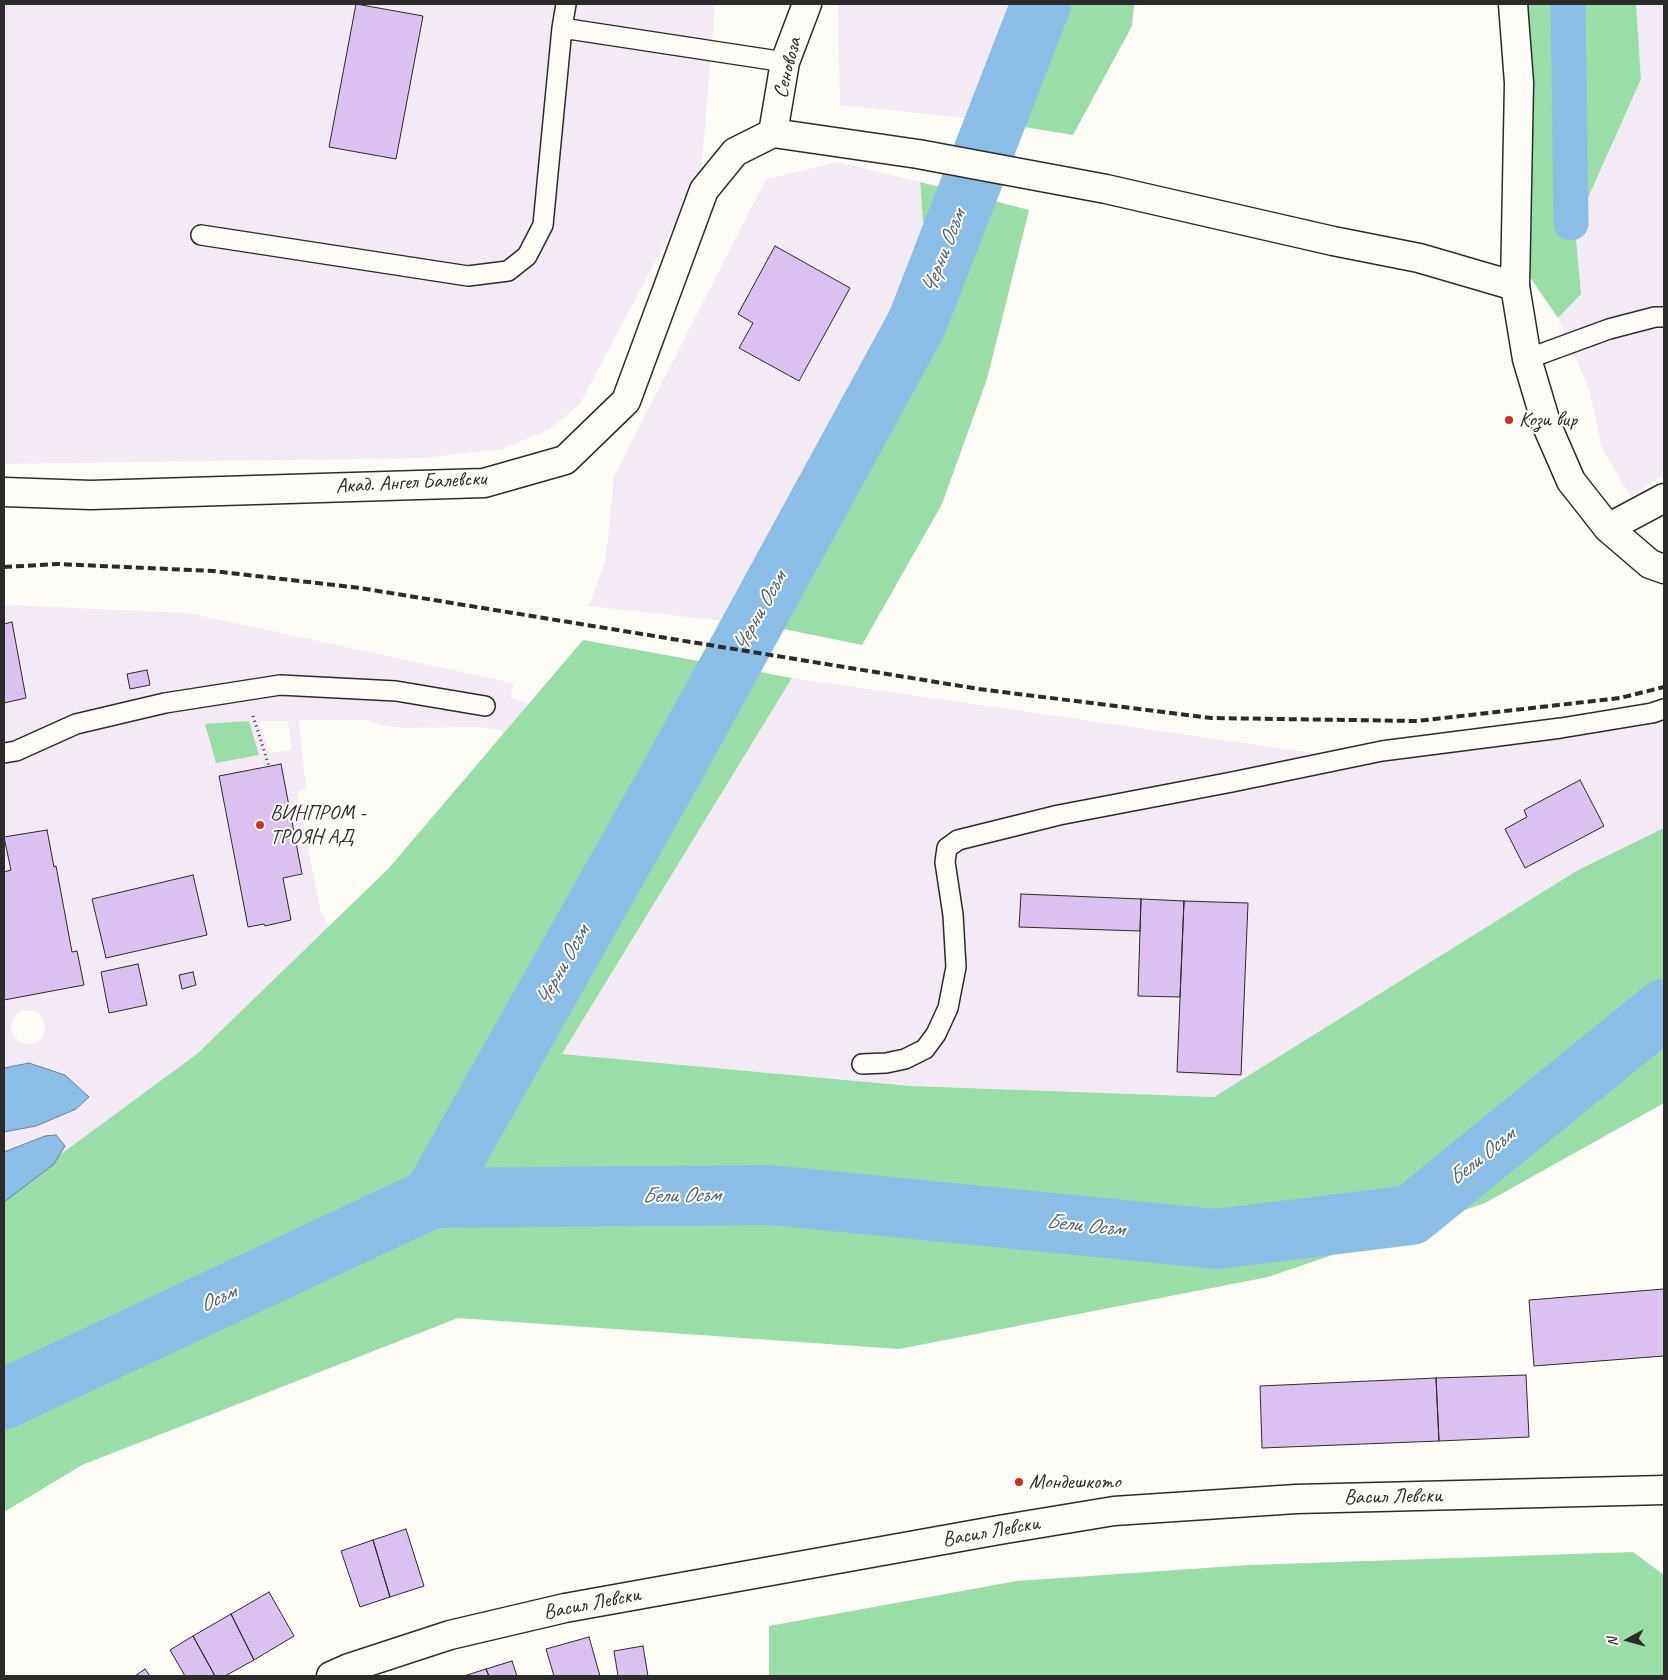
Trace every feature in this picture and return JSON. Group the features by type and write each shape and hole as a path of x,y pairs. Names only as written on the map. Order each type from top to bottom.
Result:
{"street":[{"name":"Сеновоза","path":"774,133 785,62 808,4"},
{"path":"1513,4 1519,83 1515,286 1527,360 1547,426 1571,481 1608,528 1650,564 1664,569"},
{"path":"774,133 918,154 1106,189 1332,241 1419,258 1515,286"},
{"name":"Акад. Ангел Балевски","path":"4,492 91,495 484,483 565,460 626,401 704,190 735,152 774,133"},
{"path":"1608,528 1664,498"},
{"name":"Васил Левски","path":"332,1676 349,1668 450,1635 565,1608 990,1532 1114,1512 1296,1499 1664,1490"}],"lane":[{"path":"201,236 468,276 508,271 527,256 543,225 566,4"},
{"path":"562,28 785,62"},
{"path":"1527,360 1608,329 1656,317 1664,318"},
{"path":"4,753 16,751 76,724 165,703 280,685 396,691 485,706"},
{"path":"862,1064 886,1063 905,1059 925,1049 936,1034 948,1008 956,967 953,915 945,862 947,848 958,840 1059,815 1382,751 1561,728 1652,713 1664,709"}],"path":[{"path":"245,691 269,766"}],"shaded area":[{"path":"4,4 715,4 701,175 580,404 548,430 502,449 424,458 4,464"},
{"path":"838,4 1012,4 975,119 840,105"},
{"path":"1636,4 1664,4 1664,475 1631,497 1602,449 1589,389 1558,318 1581,294 1575,227 1641,79"},
{"path":"838,162 920,182 926,257 862,477 769,626 589,606 606,558 614,476 766,179"},
{"name":"ВИНПРОМ - ТРОЯН АД","path":"4,605 188,613 513,683 511,697 547,711 327,965 4,1202 56,1136 45,1136 4,1152 4,1132 36,1126 65,1075 29,1063 4,1068","holes":["299,720 368,720 380,725 402,728 481,727 502,731 507,749 334,935 321,912 297,792 306,789","259,721 288,721 291,750 269,753","30,1010 38,1013 44,1021 45,1030 41,1039 33,1044 23,1043 15,1038 11,1030 12,1022 16,1015 22,1011"]},
{"path":"792,678 1362,760 1664,708 1664,828 1578,870 1214,1097 911,1086 562,1054"}],"green space":[{"path":"1012,4 1134,4 1132,26 1073,135 975,119"},
{"path":"1504,4 1636,4 1641,79 1575,227 1581,294 1558,318 1506,242"},
{"path":"920,182 1029,210 987,379 942,504 862,645 769,626 862,477 926,257"},
{"path":"583,640 792,678 562,1054 911,1086 1214,1097 1578,870 1664,828 1664,1103 1485,1203 1268,1277 899,1349 458,1318 82,1465 4,1512 4,1196 197,1054 389,868"},
{"path":"249,721 259,755 216,763 205,724"},
{"path":"1633,1552 1664,1575 1664,1676 769,1676 769,1626 1017,1581 1249,1565"}],"water":[{"path":"29,1063 65,1075 89,1097 76,1109 36,1126 4,1132 4,1068"},
{"path":"56,1135 65,1146 54,1164 4,1202 4,1152 45,1136"}],"building":[{"path":"356,4 423,16 396,159 329,147"},
{"path":"775,246 850,288 799,381 739,348 753,323 738,314"},
{"path":"12,622 26,698 4,703 4,624"},
{"path":"147,670 150,685 130,689 127,674"},
{"name":"ВИНПРОМ - ТРОЯН АД","path":"281,764 302,874 283,878 291,920 265,926 264,924 248,927 219,776"},
{"path":"1580,780 1604,826 1525,868 1505,829 1527,817 1524,810"},
{"path":"47,830 54,867 56,866 72,952 77,951 84,985 4,1000 4,872 11,870 4,837"},
{"path":"193,875 207,935 106,958 92,899"},
{"path":"1021,894 1141,899 1140,931 1019,927"},
{"path":"1141,899 1184,901 1180,997 1138,996"},
{"path":"1184,901 1248,903 1241,1075 1177,1072"},
{"path":"138,964 147,1005 109,1013 101,972"},
{"path":"193,972 196,985 182,989 179,975"},
{"path":"1664,1289 1664,1356 1534,1366 1529,1300"},
{"path":"1526,1375 1529,1437 1439,1441 1436,1378"},
{"path":"1436,1378 1439,1441 1262,1448 1260,1386"},
{"path":"406,1529 424,1586 390,1597 373,1540"},
{"path":"373,1540 390,1597 360,1607 341,1551"},
{"path":"269,1592 294,1636 254,1660 231,1614"},
{"path":"231,1614 254,1660 225,1676 215,1676 193,1636"},
{"path":"193,1636 215,1676 185,1676 170,1650"},
{"path":"589,1637 600,1676 554,1676 546,1649"},
{"path":"643,1646 648,1676 618,1676 614,1651"},
{"path":"512,1661 517,1676 489,1676 486,1669"},
{"path":"145,1669 150,1676 135,1676"},
{"path":"486,1669 489,1676 464,1676"}],"waterway":[{"name":"Черни Осъм","path":"432,1198 677,763 917,323 1041,4"},
{"path":"1568,4 1571,223"},
{"name":"Бели Осъм","path":"4,1399 432,1198 770,1195 1217,1239 1411,1215 1664,1009"}],"railway":[{"path":"4,567 58,564 213,571 360,588 979,689 1211,718 1417,721 1620,698 1664,687"}],"place":[{"name":"Кози вир","path":"1509,420"},
{"name":"ВИНПРОМ - ТРОЯН АД","path":"260,825"},
{"name":"Мондешкото","path":"1019,1482"}],"water label":[{"name":"Осъм","path":"218,1299"}]}
